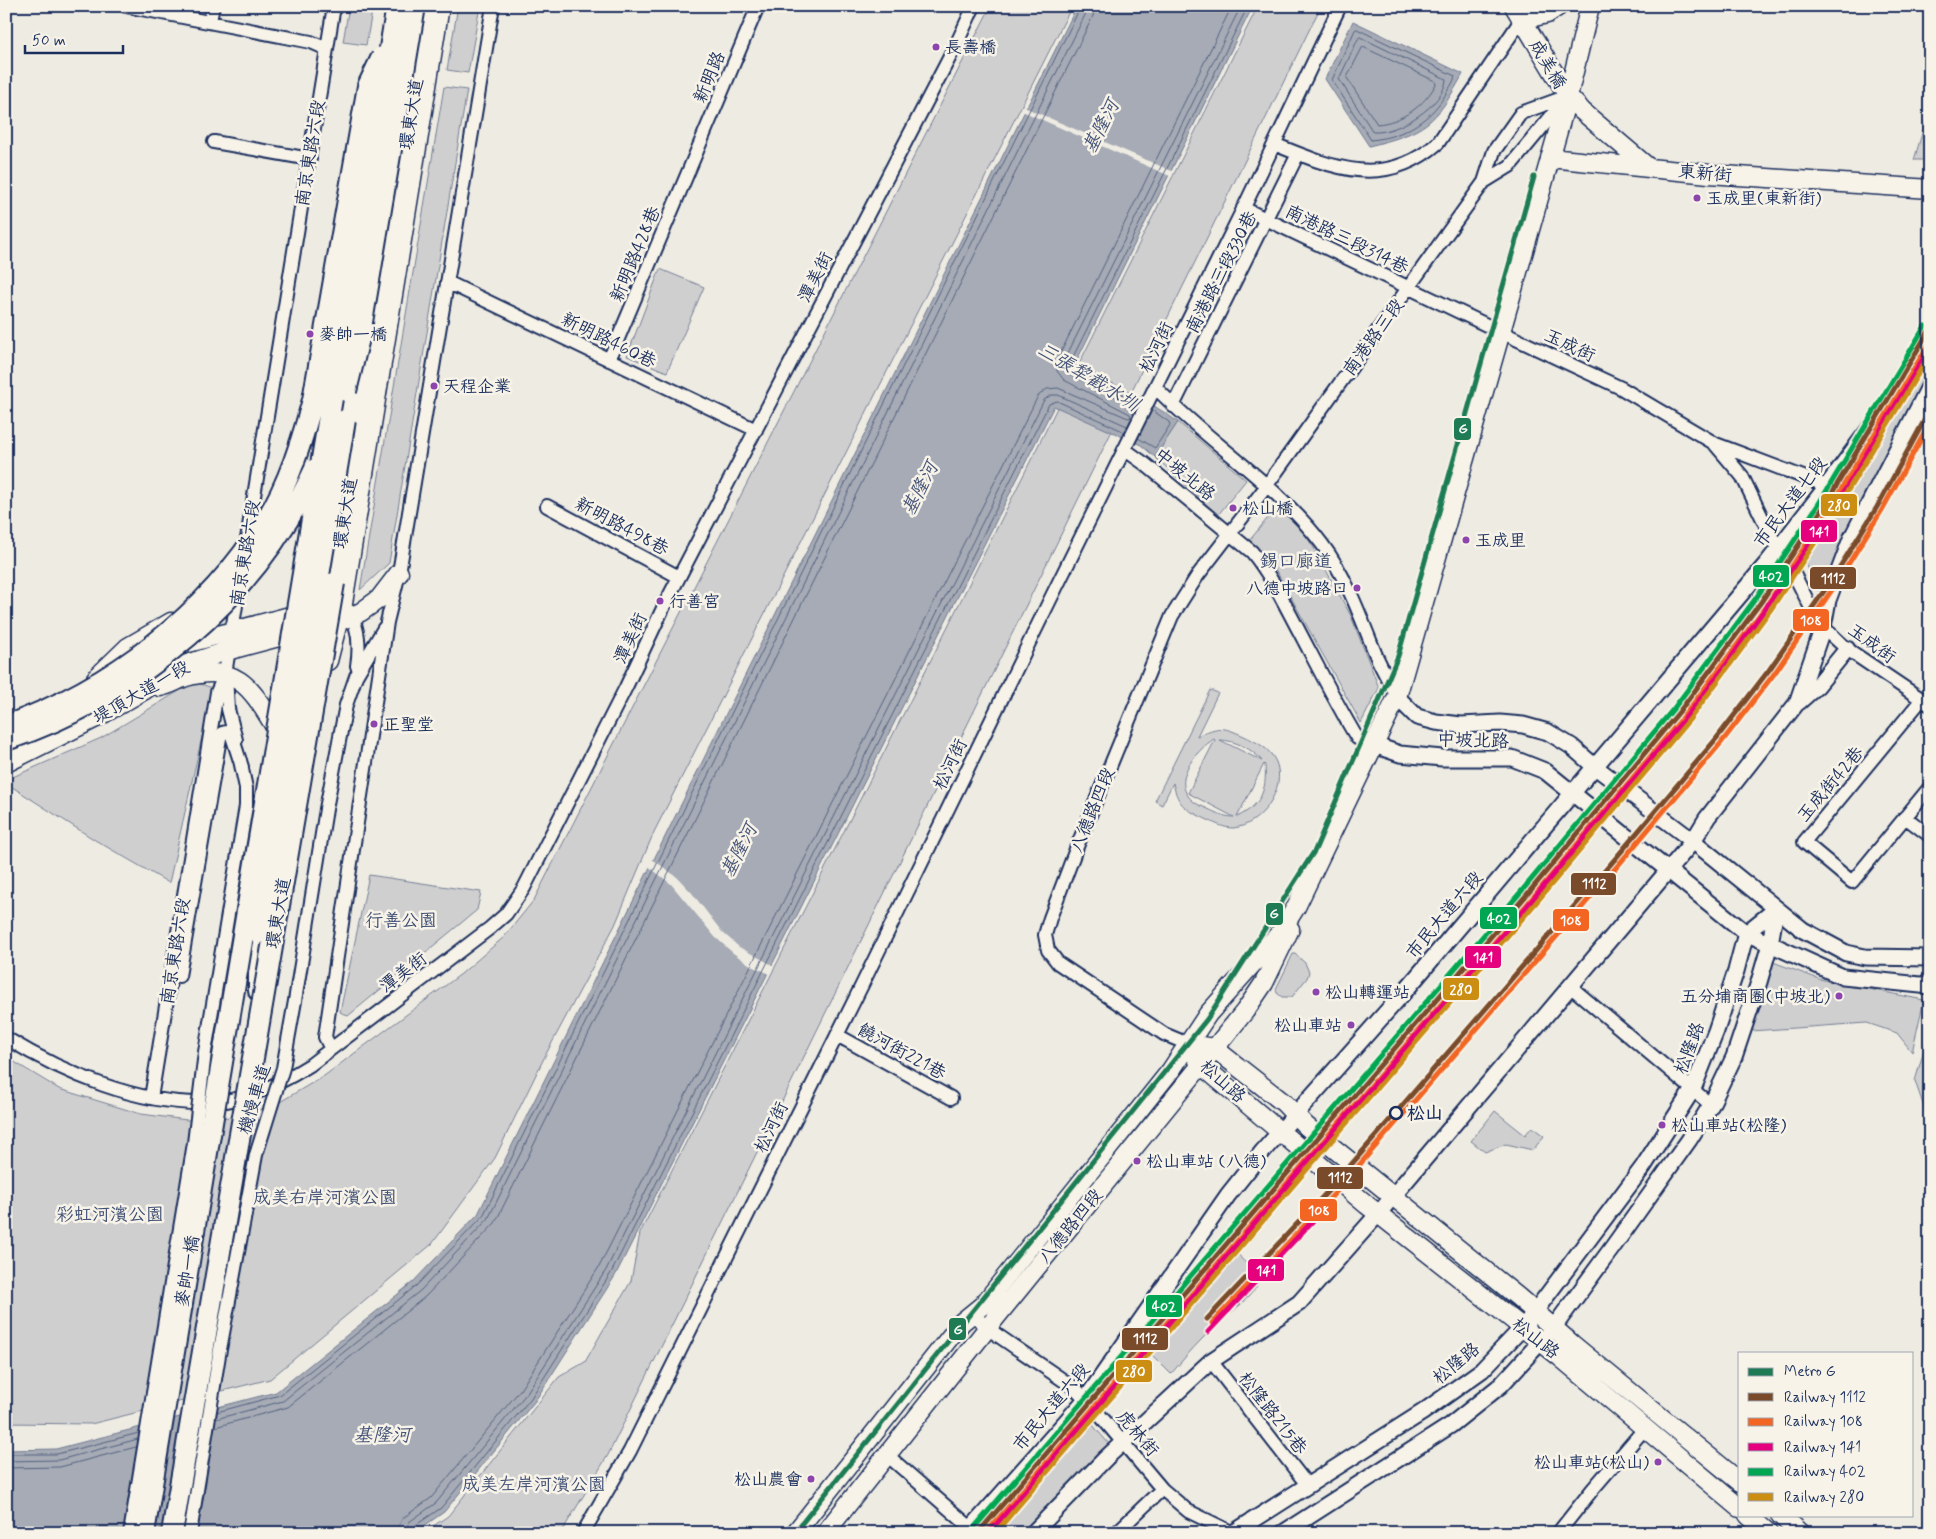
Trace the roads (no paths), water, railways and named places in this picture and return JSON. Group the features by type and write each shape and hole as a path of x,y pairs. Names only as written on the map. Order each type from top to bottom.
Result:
{"highway":[{"path":"259,1020 259,933 414,7"},
{"path":"6,740 35,730 89,705 130,682 168,654 194,632 234,592 261,558 309,484 329,439 345,393 360,334 414,7"},
{"name":"環東大道","path":"231,1009 393,32 414,7"},
{"name":"環東大道","path":"259,1020 414,7"},
{"path":"6,726 73,696 124,666 170,631 209,595 238,560 267,518 302,440 313,400 368,86 393,32"},
{"path":"372,121 389,159"},
{"path":"231,1009 259,933"},
{"name":"麥帥一橋","path":"144,1533 231,1009"},
{"name":"麥帥一橋","path":"172,1533 259,1020"}],"main road":[{"path":"264,809 372,121 392,6"},
{"path":"293,813 307,740 345,614 440,6"},
{"path":"1517,13 1548,14 1559,6"},
{"name":"南港路三段","path":"1568,96 1590,6"},
{"name":"成美橋","path":"1517,13 1568,96"},
{"path":"1568,96 1582,111 1649,168"},
{"name":"八德路四段","path":"796,1533 962,1322 983,1305 1171,1070 1208,1014 1279,934 1296,907 1397,697 1568,96"},
{"name":"東新街","path":"1550,158 1709,174 1930,189"},
{"path":"96,678 128,647 184,615 210,592 229,569 247,539"},
{"path":"345,614 361,612 379,599 399,573"},
{"name":"堤頂大道一段","path":"6,718 141,657 296,614 345,614"},
{"name":"堤頂大道一段","path":"6,763 90,722 143,691 178,667 230,650 293,633 345,614"},
{"path":"143,691 166,686 193,676 209,673 226,674 245,684 256,696 277,730"},
{"name":"八德路四段","path":"824,1533 987,1328 1245,1011 1264,983 1289,934 1296,907"},
{"name":"松山路","path":"1188,1044 1214,1048 1284,1103 1306,1126 1738,1480"},
{"name":"松山路","path":"1188,1044 1200,1064 1378,1214 1541,1342 1738,1506"},
{"path":"1749,1516 1768,1533"},
{"path":"1781,1516 1800,1533"}],"street":[{"path":"126,6 311,42 327,49"},
{"path":"210,21 213,6"},
{"name":"南京東路六段","path":"154,1099 217,692 226,674 334,6"},
{"path":"331,1049 325,1037 388,622 399,573 493,6"},
{"name":"新明路","path":"694,162 713,110 758,6"},
{"name":"潭美街","path":"6,1038 55,1065 86,1078 154,1099 209,1103 244,1097 279,1084 310,1065 506,914 524,888 572,796 679,577 956,45 974,6"},
{"name":"松河街","path":"583,1533 630,1451 837,1035 1243,208 1340,6"},
{"path":"1274,144 1332,165 1361,172 1396,168 1423,155 1438,142 1517,13"},
{"name":"南港路三段","path":"1484,182 1510,166 1568,96"},
{"name":"南港路三段","path":"1264,489 1484,182 1494,152 1521,113 1568,96"},
{"path":"214,142 310,159"},
{"name":"南港路三段330巷","path":"1173,406 1267,220 1298,154"},
{"name":"新明路428巷","path":"609,360 694,162"},
{"name":"南港路三段314巷","path":"1243,208 1408,288"},
{"name":"新明路460巷","path":"447,282 756,430"},
{"name":"玉成街","path":"1408,288 1621,388 1714,443 1827,486"},
{"name":"市民大道七段","path":"1594,766 1780,548 1930,346"},
{"path":"1798,703 1823,627 1828,600 1851,539 1930,384"},
{"name":"中坡北路","path":"1152,394 1173,406 1264,489 1278,496 1309,529 1331,557 1343,578 1370,636 1375,653 1397,697 1417,717 1461,726 1500,723 1523,725 1548,732 1571,746 1803,930 1846,953 1865,957 1930,958"},
{"name":"玉成街","path":"1714,443 1742,476 1771,536 1786,558 1812,612 1823,627 1847,649 1926,702"},
{"name":"中坡北路","path":"1126,446 1145,464 1233,531 1264,567 1279,591 1327,686 1356,738 1400,754 1442,758 1512,758 1545,771 1746,933 1843,977 1930,986"},
{"path":"1233,531 1264,489"},
{"name":"新明路498巷","path":"547,506 679,577"},
{"name":"八德路四段","path":"1188,1044 1164,1034 1068,971 1058,963 1048,950 1045,936 1076,849 1172,616 1198,575 1233,531"},
{"name":"機慢車道","path":"190,1533 256,1155 283,1068 326,809 346,705 356,676 360,650 345,614"},
{"name":"機慢車道","path":"356,676 388,622"},
{"path":"1033,1533 1106,1458 1124,1444 1211,1361 1299,1303 1378,1214 1571,987 1693,841 1707,818 1798,703 1817,686 1847,649"},
{"path":"130,1533 194,1143 205,1052 246,806 246,788 228,709 226,674"},
{"name":"玉成街42巷","path":"1905,817 1852,882 1804,842 1926,702"},
{"path":"154,1099 222,733 231,733 242,767"},
{"name":"市民大道六段","path":"969,1530 1086,1399 1228,1196 1280,1131 1405,992 1594,766"},
{"path":"1930,787 1905,817 1930,836"},
{"path":"1746,933 1776,909"},
{"path":"1283,1533 1451,1425 1501,1384 1553,1328 1673,1163 1711,1105 1734,1057 1759,982 1770,944 1776,909"},
{"name":"松隆路","path":"1233,1533 1423,1412 1482,1370 1522,1328 1643,1167 1693,1089 1716,1031 1736,971 1746,933"},
{"path":"1571,987 1711,1105"},
{"name":"饒河街221巷","path":"837,1035 951,1098"},
{"name":"虎林街","path":"973,1313 987,1328 1076,1389 1162,1489 1188,1511 1233,1533"},
{"name":"松隆路215巷","path":"1211,1361 1308,1486"},
{"path":"1558,1533 1592,1490 1646,1428"},
{"path":"887,1455 969,1530"},
{"path":"1116,1533 1162,1489"}],"water":[{"name":"基隆河","path":"1077,6 1253,6 1075,364 1140,398 1178,422 1155,457 1141,445 1054,406 615,1276 535,1401 444,1512 414,1533 6,1533 6,1450 56,1449 276,1392 413,1282 478,1214"},
{"path":"1353,21 1463,74 1436,116 1416,131 1369,146 1325,79"}],"metro line":[{"name":"G","path":"794,1533 1207,1019 1315,850 1398,656 1534,177"}],"rail line":[{"name":"402","path":"973,1529 1525,887 1674,708 1756,598 1818,505 1925,326"},
{"name":"1112","path":"978,1533 1530,891 1679,712 1761,602 1823,508 1930,329"},
{"name":"108","path":"986,1533 1535,895 1684,716 1766,606 1828,511 1930,342"},
{"name":"141","path":"989,1533 1534,898 1686,717 1724,668 1832,512 1930,347"},
{"name":"280","path":"995,1533 1539,899 1689,720 1771,609 1833,515 1930,354"},
{"name":"1112","path":"1207,1319 1331,1188 1716,739 1769,670 1831,581 1877,507 1930,410"},
{"name":"108","path":"1212,1323 1336,1192 1721,743 1774,674 1836,584 1882,510 1930,423"},
{"name":"141","path":"1208,1332 1324,1209"}],"place":[{"name":"長壽橋","path":"936,47"},
{"name":"玉成里(東新街)","path":"1697,198"},
{"name":"麥帥一橋","path":"310,334"},
{"name":"天程企業","path":"434,386"},
{"name":"松山橋","path":"1233,508"},
{"name":"玉成里","path":"1466,540"},
{"name":"八德中坡路口","path":"1357,588"},
{"name":"行善宮","path":"660,601"},
{"name":"正聖堂","path":"374,724"},
{"name":"松山轉運站","path":"1316,992"},
{"name":"五分埔商圈(中坡北)","path":"1839,996"},
{"name":"松山車站","path":"1351,1025"},
{"name":"松山","path":"1396,1113"},
{"name":"松山車站(松隆)","path":"1662,1125"},
{"name":"松山車站 (八德)","path":"1137,1161"},
{"name":"松山車站(松山)","path":"1658,1462"},
{"name":"松山農會","path":"811,1479"}],"water label":[{"name":"三張犂截水圳","path":"1089,376"}],"park label":[{"name":"錫口廊道","path":"1296,561"},
{"name":"行善公園","path":"401,920"},
{"name":"成美右岸河濱公園","path":"325,1197"},
{"name":"彩虹河濱公園","path":"110,1214"},
{"name":"成美左岸河濱公園","path":"534,1484"}]}
